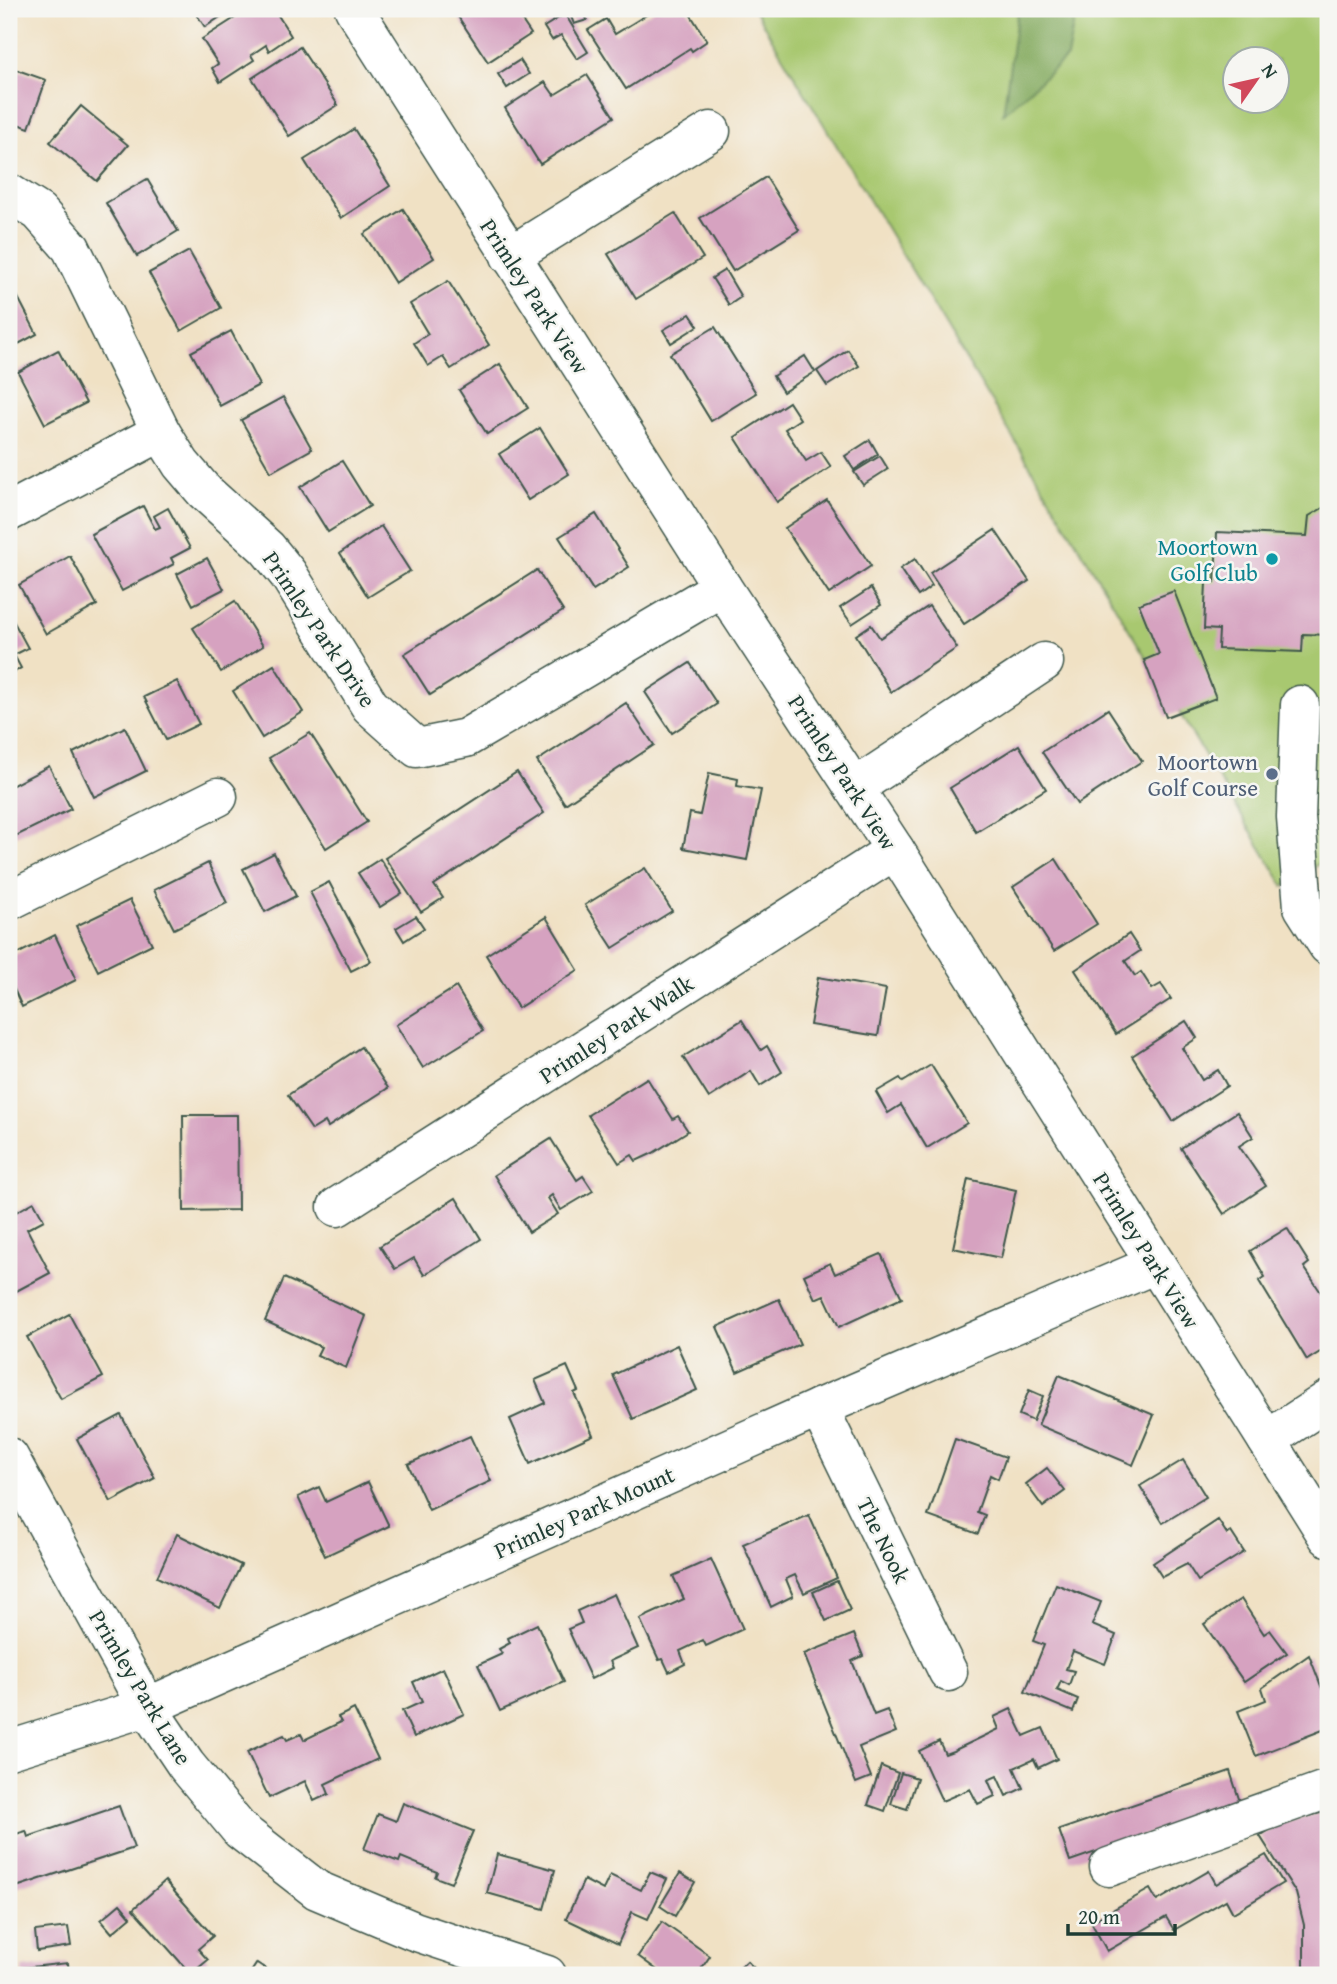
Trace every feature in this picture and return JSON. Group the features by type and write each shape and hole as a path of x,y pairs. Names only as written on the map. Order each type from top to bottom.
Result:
{"street":[{"name":"Primley Park View","path":"354,9 722,587 895,850 1328,1537"},
{"path":"510,256 711,131"},
{"name":"Primley Park Drive","path":"9,193 39,212 71,248 161,432 204,491 267,548 288,574 370,706 417,748 466,738 722,587"},
{"path":"9,512 161,432"},
{"path":"854,788 1044,662"},
{"path":"1300,705 1296,817 1303,906 1328,946"},
{"path":"9,901 218,797"},
{"name":"Primley Park Walk","path":"337,1207 895,850"},
{"name":"Primley Park Mount","path":"9,1750 147,1707 819,1408 1156,1264"},
{"path":"1267,1440 1328,1400"},
{"name":"The Nook","path":"819,1408 948,1672"},
{"name":"Primley Park Lane","path":"9,1457 147,1707 186,1765 240,1830 317,1891 414,1931 547,1975"},
{"path":"1109,1867 1328,1789"}],"green space":[{"name":"Moortown Golf Club","path":"754,9 1328,9 1328,858 1284,886"},
{"path":"1018,9 1076,9 1067,57 1003,114"}],"building":[{"path":"193,9 232,9 205,27"},
{"path":"249,9 274,9 291,36 269,51 266,45 251,55 254,60 220,82 212,68 218,64 202,39"},
{"path":"453,9 514,9 531,34 488,62"},
{"path":"568,9 583,9 587,20 574,24"},
{"path":"656,9 687,9 707,41 692,51 690,48 626,89 588,30 606,19 615,34"},
{"path":"565,14 588,52 577,59 561,35 552,40 544,27"},
{"path":"300,47 338,105 289,136 252,78"},
{"path":"520,60 529,74 507,88 498,74"},
{"path":"9,67 46,80 29,128 9,121"},
{"path":"587,75 614,117 540,164 505,108 545,82 554,95"},
{"path":"81,106 128,145 97,181 50,142"},
{"path":"354,129 390,186 341,218 304,160"},
{"path":"766,177 799,230 733,271 700,218"},
{"path":"147,179 178,231 137,256 106,203"},
{"path":"403,209 434,258 395,283 364,234"},
{"path":"675,213 703,258 636,299 608,254"},
{"path":"189,251 221,308 181,331 149,273"},
{"path":"725,270 741,297 729,305 712,278"},
{"path":"9,280 37,334 9,349"},
{"path":"448,281 489,345 451,369 443,357 428,366 414,343 428,334 410,304"},
{"path":"690,314 698,326 671,343 663,330"},
{"path":"715,327 756,393 711,421 670,354"},
{"path":"231,331 259,385 220,406 191,352"},
{"path":"58,350 86,403 45,424 18,372"},
{"path":"848,350 859,366 827,386 817,371"},
{"path":"805,356 815,372 783,392 773,376"},
{"path":"500,364 528,408 487,434 459,390"},
{"path":"283,397 312,449 271,472 241,420"},
{"path":"789,402 800,419 785,429 806,461 821,452 831,467 777,502 735,437"},
{"path":"540,428 569,474 528,500 499,454"},
{"path":"870,440 878,454 854,470 845,456"},
{"path":"880,456 888,469 863,485 854,472"},
{"path":"342,461 370,506 328,532 300,487"},
{"path":"827,500 871,566 829,594 785,528"},
{"name":"Moortown Golf Club","path":"1328,505 1328,635 1303,634 1302,652 1218,649 1219,630 1204,629 1206,582 1215,582 1217,532 1307,536 1309,516"},
{"path":"143,506 155,529 160,527 154,516 168,508 190,548 171,558 174,564 122,591 91,534"},
{"path":"596,514 629,567 593,590 559,537"},
{"path":"381,526 410,571 368,597 340,553"},
{"path":"995,530 1029,581 964,624 930,573"},
{"path":"70,556 97,605 46,634 19,585"},
{"path":"207,558 224,589 193,605 177,574"},
{"path":"915,559 932,586 918,596 900,569"},
{"path":"537,570 563,611 430,695 404,654"},
{"path":"871,588 881,605 852,624 840,608"},
{"path":"1174,591 1216,698 1166,717 1144,660 1159,654 1139,604"},
{"path":"235,601 263,646 221,672 193,628"},
{"path":"929,606 957,648 891,692 856,635 871,625 880,638"},
{"path":"9,613 28,648 14,655 21,668 9,675"},
{"path":"690,663 717,704 672,733 645,692"},
{"path":"274,665 303,712 262,738 233,691"},
{"path":"177,681 199,724 166,740 144,697"},
{"path":"626,703 654,745 565,804 537,761"},
{"path":"1108,709 1142,761 1077,804 1042,752"},
{"path":"125,727 146,771 94,797 73,753"},
{"path":"310,733 367,822 326,848 269,758"},
{"path":"1019,745 1046,789 976,832 950,788"},
{"path":"49,766 71,809 16,836 9,822 9,787"},
{"path":"517,772 544,813 434,885 443,898 421,912 385,858"},
{"path":"709,773 738,779 737,786 761,790 747,860 683,848 690,813 700,815"},
{"path":"274,853 296,896 265,912 243,869"},
{"path":"380,859 402,893 380,907 358,873"},
{"path":"1056,859 1097,924 1054,951 1013,887"},
{"path":"208,863 227,903 174,929 154,890"},
{"path":"645,868 672,911 613,948 585,905"},
{"path":"329,882 371,961 351,971 310,892"},
{"path":"130,900 152,944 98,971 76,926"},
{"path":"416,916 424,928 404,941 396,928"},
{"path":"546,917 578,970 518,1008 486,955"},
{"path":"1129,934 1140,951 1125,961 1135,976 1141,972 1152,989 1161,984 1171,999 1116,1034 1075,970"},
{"path":"55,935 76,980 22,1007 9,978 9,958"},
{"path":"818,977 886,989 878,1036 810,1025"},
{"path":"456,987 483,1031 423,1068 396,1025"},
{"path":"742,1020 761,1050 767,1046 782,1072 760,1086 751,1071 709,1098 683,1057"},
{"path":"1186,1021 1197,1038 1182,1048 1202,1080 1218,1070 1227,1086 1173,1121 1132,1056"},
{"path":"361,1047 388,1088 328,1127 325,1122 312,1130 288,1095"},
{"path":"931,1065 967,1123 927,1148 901,1105 888,1113 876,1092 900,1078 903,1082"},
{"path":"647,1078 673,1119 678,1116 688,1131 636,1161 632,1155 619,1163 588,1115"},
{"path":"1237,1112 1253,1137 1239,1146 1266,1186 1224,1214 1181,1148"},
{"path":"183,1115 237,1115 238,1210 184,1211"},
{"path":"551,1139 577,1180 583,1176 593,1191 561,1210 552,1195 548,1198 558,1214 529,1232 494,1175"},
{"path":"968,1179 1016,1190 1001,1258 953,1248"},
{"path":"456,1198 481,1239 424,1275 414,1258 395,1269 380,1246"},
{"path":"34,1202 44,1220 27,1229 50,1273 9,1295 9,1216"},
{"path":"1287,1228 1309,1263 1304,1267 1328,1303 1328,1347 1307,1360 1259,1281 1265,1277 1250,1251"},
{"path":"881,1254 902,1298 839,1327 824,1295 815,1299 804,1275 830,1263 835,1274"},
{"path":"284,1278 366,1316 346,1368 317,1355 321,1347 265,1321"},
{"path":"779,1299 800,1344 737,1372 717,1327"},
{"path":"69,1314 103,1377 61,1399 27,1337"},
{"path":"677,1345 697,1390 633,1419 613,1375"},
{"path":"567,1366 578,1391 574,1393 593,1435 530,1464 510,1419 545,1403 535,1380"},
{"path":"1059,1375 1154,1415 1133,1465 1038,1425"},
{"path":"1029,1390 1043,1396 1033,1421 1019,1415"},
{"path":"121,1415 155,1478 111,1502 77,1439"},
{"path":"470,1436 491,1481 429,1510 408,1464"},
{"path":"955,1439 1006,1457 998,1479 990,1475 977,1512 985,1515 978,1534 928,1516"},
{"path":"1183,1460 1206,1497 1163,1523 1140,1486"},
{"path":"1047,1468 1065,1491 1043,1507 1026,1484"},
{"path":"368,1482 389,1526 325,1556 298,1497 319,1487 326,1502"},
{"path":"809,1515 837,1578 804,1593 795,1575 786,1579 793,1596 771,1607 743,1544"},
{"path":"1218,1520 1227,1534 1231,1532 1244,1552 1198,1581 1187,1564 1162,1577 1153,1563"},
{"path":"177,1534 241,1565 220,1608 157,1577"},
{"path":"711,1559 743,1629 706,1646 703,1640 680,1651 685,1664 669,1672 663,1659 659,1660 640,1619 684,1599 673,1576"},
{"path":"837,1581 850,1610 826,1621 813,1592"},
{"path":"1056,1584 1101,1602 1092,1625 1116,1635 1105,1664 1073,1651 1066,1669 1074,1671 1069,1685 1061,1681 1057,1690 1078,1699 1073,1712 1025,1692 1044,1645 1033,1641"},
{"path":"614,1594 638,1648 610,1661 613,1668 591,1679 568,1629 582,1623 577,1611"},
{"path":"1241,1599 1264,1634 1270,1630 1287,1653 1244,1682 1204,1624"},
{"path":"537,1624 564,1682 500,1711 478,1665 502,1654 499,1649 510,1643 508,1638"},
{"path":"854,1634 863,1656 852,1661 874,1715 887,1710 896,1732 859,1747 871,1777 856,1783 804,1654"},
{"path":"1309,1655 1328,1704 1328,1728 1256,1756 1238,1711 1266,1700 1262,1688"},
{"path":"443,1668 464,1714 414,1737 402,1711 422,1702 413,1682"},
{"path":"354,1709 378,1759 325,1784 329,1794 314,1801 305,1781 269,1798 247,1752 284,1735 287,1740 301,1734 304,1740 341,1722 338,1717"},
{"path":"1011,1709 1024,1736 1043,1728 1057,1759 1038,1768 1034,1759 1014,1768 1023,1788 1006,1796 997,1776 988,1780 995,1796 978,1804 970,1789 942,1801 919,1751 939,1741 945,1754 953,1751 999,1729 994,1717"},
{"path":"881,1766 898,1773 885,1811 868,1805"},
{"path":"1230,1771 1240,1802 1070,1861 1059,1830"},
{"path":"901,1773 917,1778 907,1809 891,1804"},
{"path":"403,1803 473,1831 451,1883 435,1877 437,1872 401,1857 399,1862 364,1849 378,1814 396,1821"},
{"path":"119,1806 134,1848 10,1889 9,1836 26,1831 28,1837"},
{"path":"1328,1811 1328,1975 1304,1975 1304,1925 1296,1893 1260,1836 1279,1824"},
{"path":"497,1854 555,1870 544,1909 487,1893"},
{"path":"1266,1855 1283,1883 1233,1913 1226,1900 1174,1930 1166,1917 1107,1951 1091,1922 1150,1889 1157,1901 1209,1871 1216,1884"},
{"path":"650,1872 667,1879 648,1919 632,1912 618,1944 566,1919 584,1880 603,1890 610,1875 641,1890"},
{"path":"680,1873 695,1882 675,1916 660,1906"},
{"path":"165,1881 213,1936 198,1949 208,1960 191,1974 133,1909"},
{"path":"120,1904 131,1917 112,1933 101,1920"},
{"path":"662,1922 710,1956 697,1975 664,1975 638,1956"},
{"path":"68,1927 71,1946 37,1951 35,1931"},
{"path":"747,1961 761,1975 733,1975"},
{"path":"68,1963 69,1975 23,1975 22,1968"},
{"path":"257,1963 275,1975 249,1975"}],"place":[{"name":"Moortown Golf Club","path":"1272,559"},
{"name":"Moortown Golf Course","path":"1272,774"}]}
